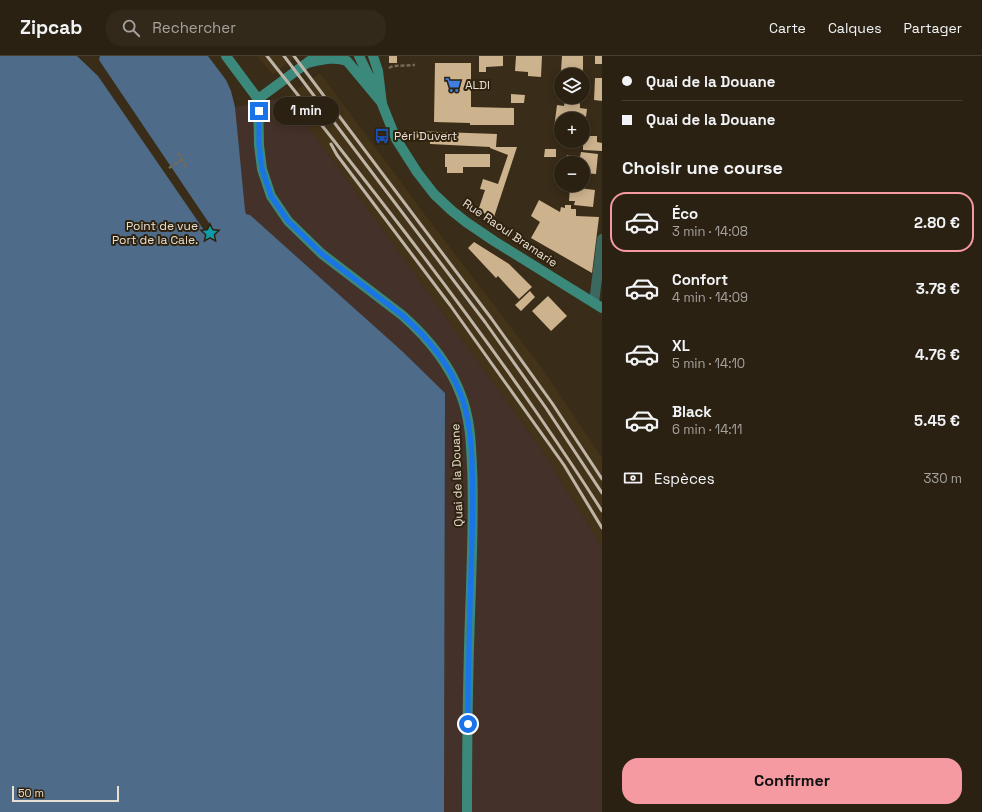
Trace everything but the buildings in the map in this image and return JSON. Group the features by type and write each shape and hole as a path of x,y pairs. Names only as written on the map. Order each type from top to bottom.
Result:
{"main road":[{"path":"226,56 258,100 316,56"},
{"path":"359,56 382,104"},
{"name":"Rue Raoul Bramarie","path":"373,56 378,72 382,104 396,139 408,159 434,194 466,222 494,241 598,305"},
{"path":"307,63 333,58 347,61 382,104"},
{"name":"Quai de la Douane","path":"258,100 260,123 259,145 262,169 271,196 288,221 322,254 402,315 426,337 453,376 468,417 471,439 473,495 468,680 467,812"}],"street":[{"path":"598,305 602,239"}],"path":[{"path":"178,153 186,167"},
{"path":"169,168 182,160"}],"shaded area":[{"path":"257,56 296,56 273,75"},
{"path":"320,73 432,224 542,368 602,458 602,547 544,453 287,97"},
{"path":"287,97 544,453 602,547 602,812 444,812 445,393 402,351 250,215 246,214 235,107"}],"water":[{"path":"0,56 77,56 98,76 208,236 215,232 99,60 100,56 208,56 226,80 231,91 235,107 246,214 250,215 402,351 445,393 444,812 0,812"}],"railway":[{"path":"267,56 439,277 505,367 602,511"},
{"path":"284,56 485,322 546,408 602,493"},
{"path":"294,56 491,318 552,403 602,479"},
{"path":"331,144 337,155 450,305 564,465 602,528"}],"place":[{"name":"ALDI","path":"453,85"},
{"name":"Péri Duvert","path":"382,136"},
{"name":"Point de vue Port de la Cale.","path":"210,233"}],"route":[{"path":"259,111 259,145 262,169 271,196 288,221 322,254 402,315 426,337 453,376 461,395 468,417 471,439 473,495 468,724"}]}
